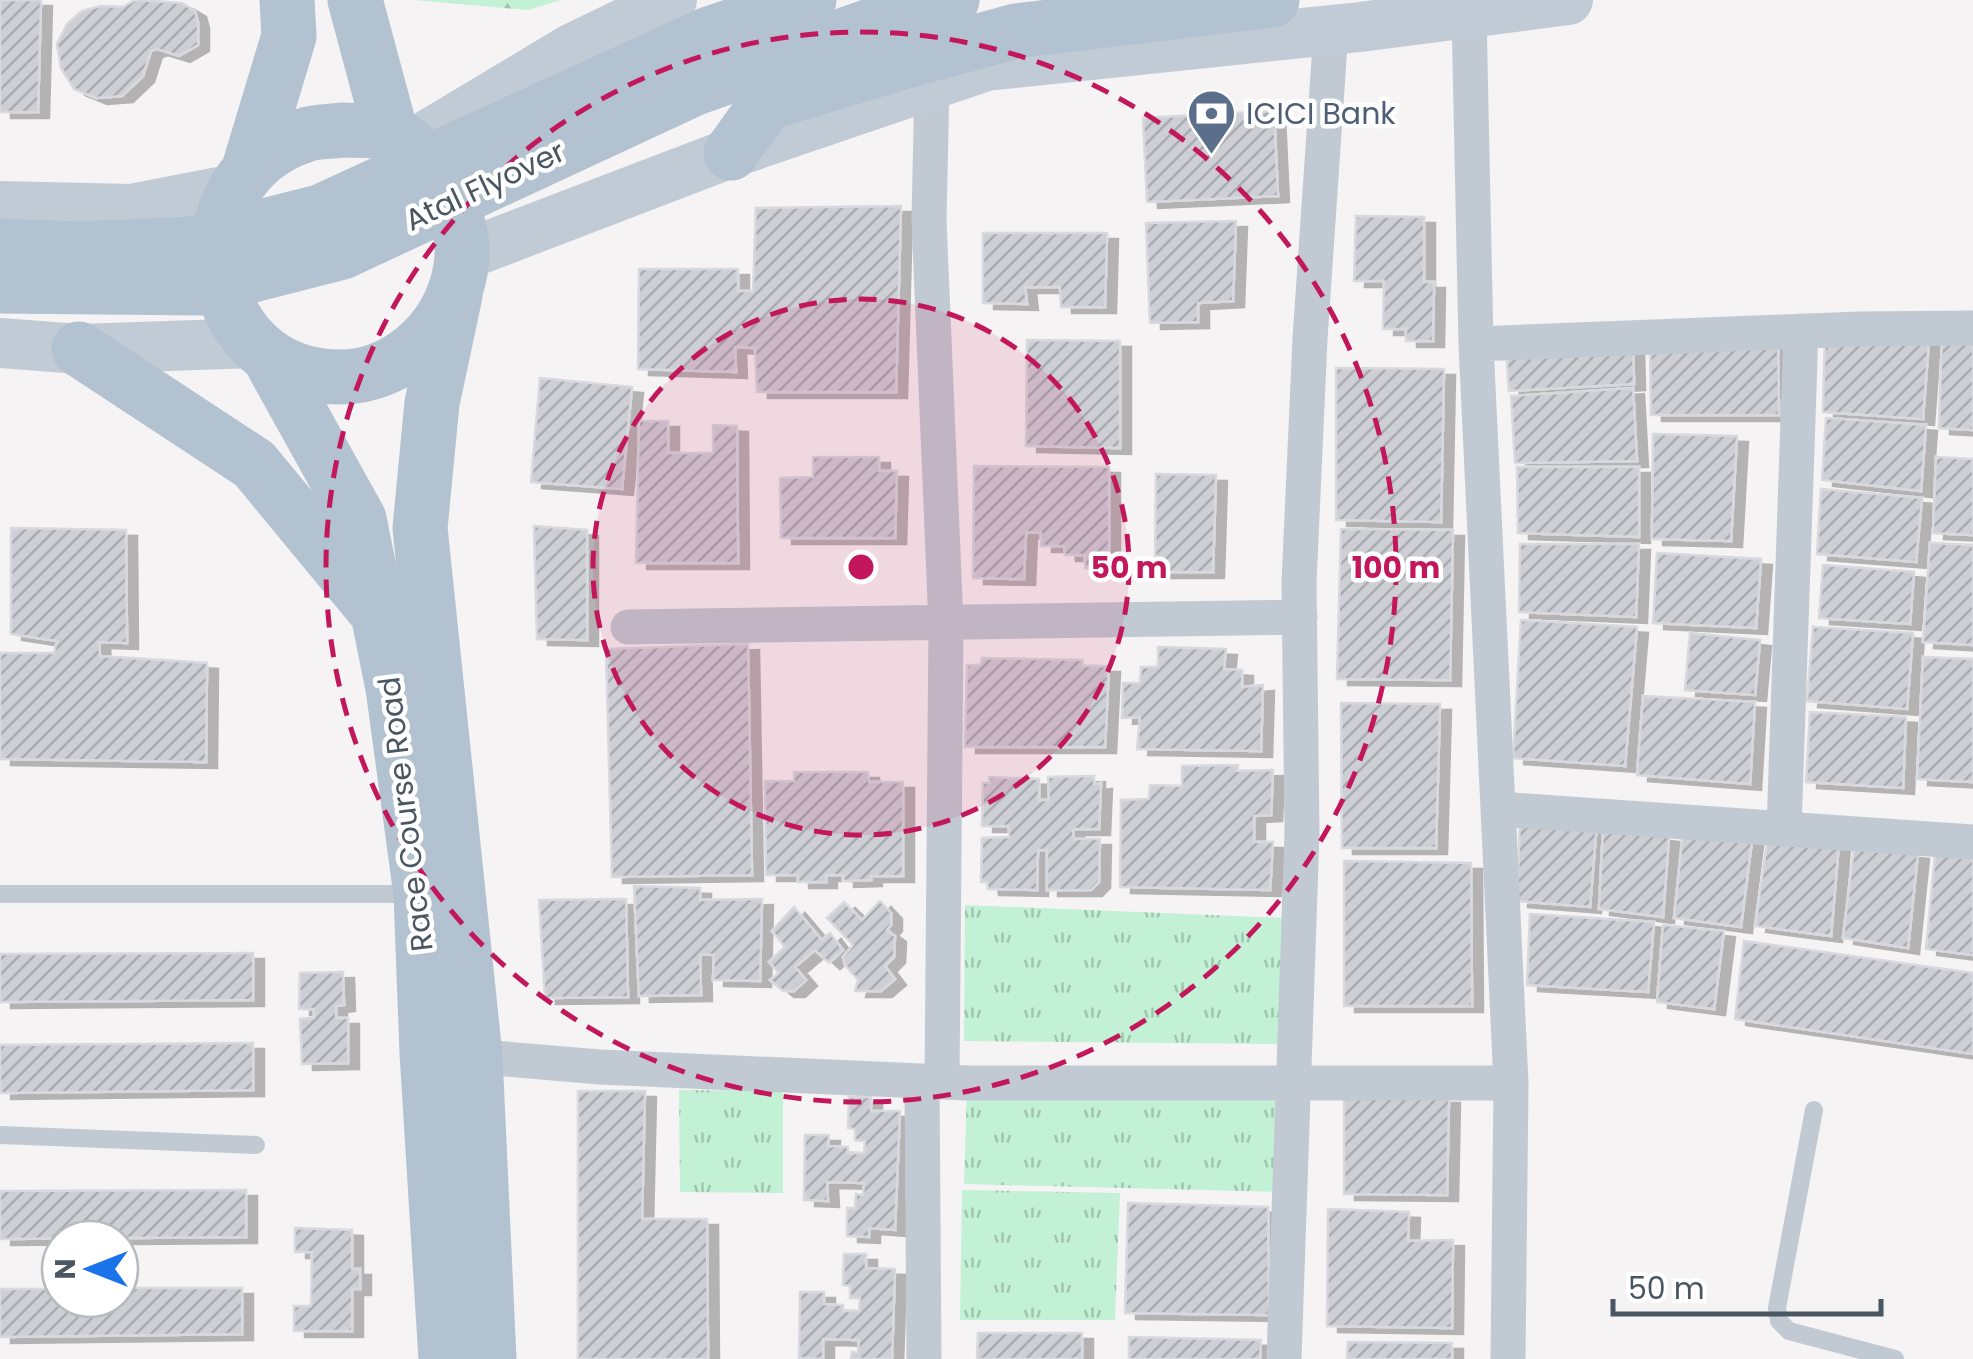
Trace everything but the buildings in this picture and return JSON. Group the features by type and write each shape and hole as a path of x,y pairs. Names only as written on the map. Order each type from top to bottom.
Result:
{"main road":[{"path":"287,0 289,36 241,180 225,208 216,247 221,288 239,325 262,349 301,371 338,377 376,372 409,355 437,329 459,276 456,216 438,180 401,139 355,0"},
{"name":"Atal Flyover","path":"0,246 80,249 193,244 320,212 691,42 810,0"},
{"name":"Atal Flyover","path":"0,286 202,288 342,252 695,88 952,0"},
{"path":"731,154 768,103 808,90 1016,31 1272,0"},
{"path":"241,180 274,149 307,134 342,130 401,139"},
{"name":"Race Course Road","path":"459,276 432,403 420,528 433,675 439,894 451,1054 489,1359"},
{"path":"79,349 254,464 378,614"},
{"name":"Race Course Road","path":"262,349 359,519 439,894"},
{"name":"Race Course Road","path":"446,1359 451,1054"}],"street":[{"path":"401,139 672,0"},
{"path":"459,276 731,154 986,66 1331,30 1568,0"},
{"path":"1469,13 1476,344 1512,1084 1508,1359"},
{"path":"1284,1359 1302,833 1300,617 1310,339 1331,30"},
{"path":"924,1359 946,624 929,220 932,83"},
{"path":"0,206 131,208 241,180"},
{"path":"1476,344 1973,328"},
{"path":"1784,829 1801,331"},
{"path":"0,343 79,349 262,349"},
{"path":"628,627 1300,617"},
{"path":"1498,809 1973,842"},
{"path":"451,1054 600,1067 932,1082 1512,1084"}],"lane":[{"path":"0,894 439,894"},
{"path":"1814,1110 1777,1308 1780,1321 1790,1331 1895,1359"},
{"path":"0,1135 256,1145"}],"green space":[{"path":"414,0 561,0 528,10"},
{"path":"965,905 1285,918 1281,1044 964,1041"},
{"path":"1282,1088 1277,1192 964,1184 967,1089"},
{"path":"679,1090 783,1091 783,1193 680,1192"},
{"path":"962,1190 1120,1193 1115,1320 960,1320"}],"place":[{"name":"ICICI Bank","path":"1211,156"}]}
